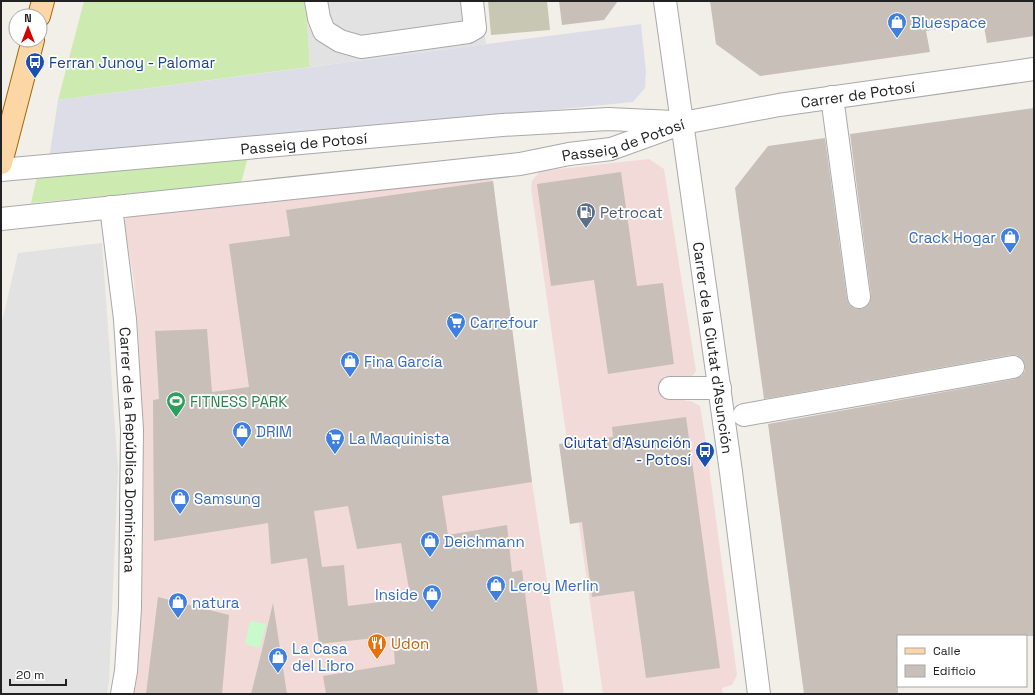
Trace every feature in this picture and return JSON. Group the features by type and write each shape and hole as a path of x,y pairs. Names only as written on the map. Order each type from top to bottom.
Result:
{"main road":[{"path":"1,163 31,48"}],"street":[{"path":"316,1 319,18 324,30 340,42 361,47 468,32 475,28 472,1"},
{"name":"Carrer de la Ciutat d'Asunción","path":"665,1 720,388 759,694"},
{"name":"Carrer de Potosí","path":"683,122 832,98 1034,69"},
{"path":"832,98 859,297"},
{"name":"Passeig de Potosí","path":"1,170 502,125 608,119 683,122"},
{"name":"Passeig de Potosí","path":"1,219 520,164 569,154 610,149 683,122"},
{"name":"Carrer de la República Dominicana","path":"111,207 125,319 132,430 133,482 130,608 126,671 122,694"},
{"path":"744,415 1013,367"},
{"path":"670,388 720,388"}],"shaded area":[{"path":"306,1 480,1 486,44 310,67"},
{"path":"488,1 547,1 550,30 491,35"},
{"path":"641,24 646,72 645,88 633,102 49,159 58,100"},
{"path":"649,159 664,169 696,371 689,380 683,383 685,401 691,401 700,406 737,675 732,685 722,688 723,694 603,694 531,187 532,181 540,171"},
{"name":"La Maquinista","path":"487,177 493,181 532,482 564,694 130,694 143,548 139,341 134,282 124,221 130,213"},
{"path":"102,243 118,469 109,682 107,694 1,694 1,326 18,253"}],"green space":[{"path":"84,1 306,1 310,67 58,100"},
{"path":"248,157 241,183 31,203 37,177"},
{"path":"250,621 266,624 260,648 245,644"}],"building":[{"path":"559,1 618,1 604,20 562,25"},
{"path":"710,1 1034,1 1034,36 987,43 983,21 926,31 930,52 760,76 716,44"},
{"path":"1034,108 1034,636 897,635 898,694 804,694 768,424 1015,379 1021,376 1025,371 1025,365 1022,359 1017,355 1011,355 764,399 735,188 768,146 825,138 847,299 849,304 854,308 861,309 866,307 870,302 871,295 850,134"},
{"path":"621,172 637,286 663,283 674,364 608,374 594,280 551,286 537,184"},
{"name":"La Maquinista","path":"493,181 532,482 442,496 448,535 507,525 512,572 522,570 538,694 326,694 323,676 395,664 393,636 319,644 307,558 271,564 268,523 154,541 153,400 159,399 155,331 207,329 212,392 249,387 229,244 290,236 286,210","holes":["348,506 357,549 401,543 411,601 396,600 348,606 344,565 322,567 314,511"]},
{"path":"686,417 720,668 646,678 634,591 592,597 582,522 570,524 559,444 613,437 612,427"},
{"path":"158,597 229,615 222,694 146,694"},
{"path":"273,603 287,694 251,694 264,642"}],"place":[{"name":"Bluespace","path":"897,39"},
{"name":"Ferran Junoy - Palomar","path":"35,79"},
{"name":"Petrocat","path":"586,229"},
{"name":"Crack Hogar","path":"1010,254"},
{"name":"Carrefour","path":"456,339"},
{"name":"Fina García","path":"350,378"},
{"name":"FITNESS PARK","path":"176,418"},
{"name":"DRIM","path":"242,448"},
{"name":"La Maquinista","path":"335,455"},
{"name":"Ciutat d'Asunción - Potosí","path":"705,468"},
{"name":"Samsung","path":"180,515"},
{"name":"Deichmann","path":"430,558"},
{"name":"Leroy Merlin","path":"496,602"},
{"name":"Inside","path":"432,611"},
{"name":"natura","path":"178,619"},
{"name":"Udon","path":"377,660"},
{"name":"La Casa del Libro","path":"278,674"}]}
